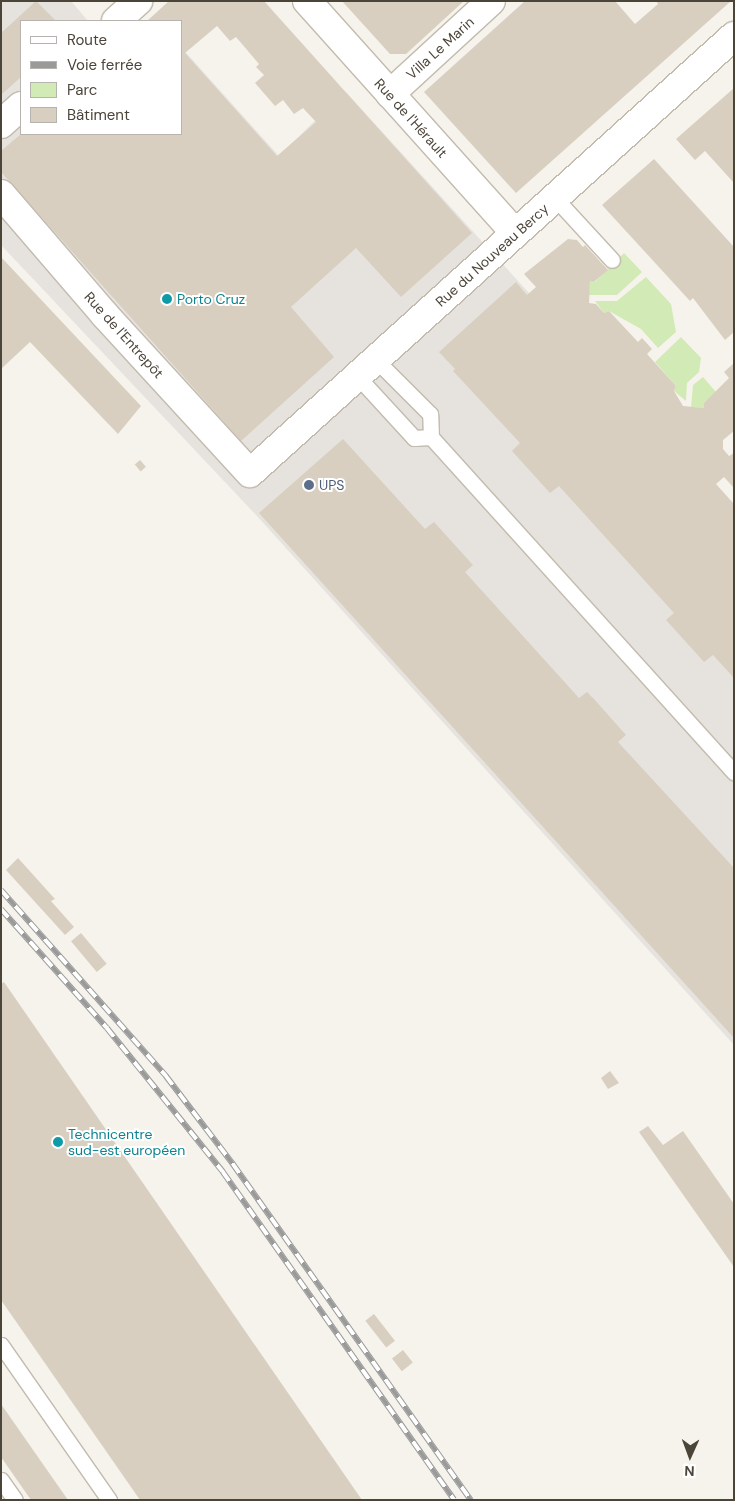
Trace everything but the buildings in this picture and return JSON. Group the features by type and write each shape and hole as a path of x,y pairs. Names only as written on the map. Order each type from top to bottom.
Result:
{"street":[{"path":"117,20 138,1"},
{"name":"Rue de l'Hérault","path":"307,1 515,233"},
{"name":"Villa Le Marin","path":"390,94 491,1"},
{"name":"Rue du Nouveau Bercy","path":"250,473 368,369 515,233 734,36"},
{"path":"1,124 20,107"},
{"name":"Rue de l'Entrepôt","path":"1,194 104,315 250,473"}],"lane":[{"path":"555,198 612,260"},
{"path":"368,369 414,438 431,437"},
{"path":"368,369 430,414 431,437 734,772"},
{"path":"1,1345 109,1500"},
{"path":"1,1480 15,1500"}],"shaded area":[{"path":"1,1 71,1 87,20 20,20 20,135 182,135 182,48 279,156 345,91 734,518 734,1045 257,516 1,245"}],"green space":[{"path":"624,253 642,272 617,295 589,295 590,281 595,282"},
{"path":"646,277 671,304 676,332 658,348 641,329 609,311 604,313 595,301 617,301"},
{"path":"681,337 701,358 699,372 687,383 686,401 674,391 676,386 655,362"},
{"path":"703,377 716,392 704,403 704,408 691,407 693,385"}],"railway":[{"path":"1,890 166,1076 233,1164 471,1500"},
{"path":"1,909 107,1028 223,1172 454,1500"}],"place":[{"name":"Porto Cruz","path":"167,299"},
{"name":"UPS","path":"309,485"},
{"name":"Technicentre sud-est européen","path":"58,1142"}]}
